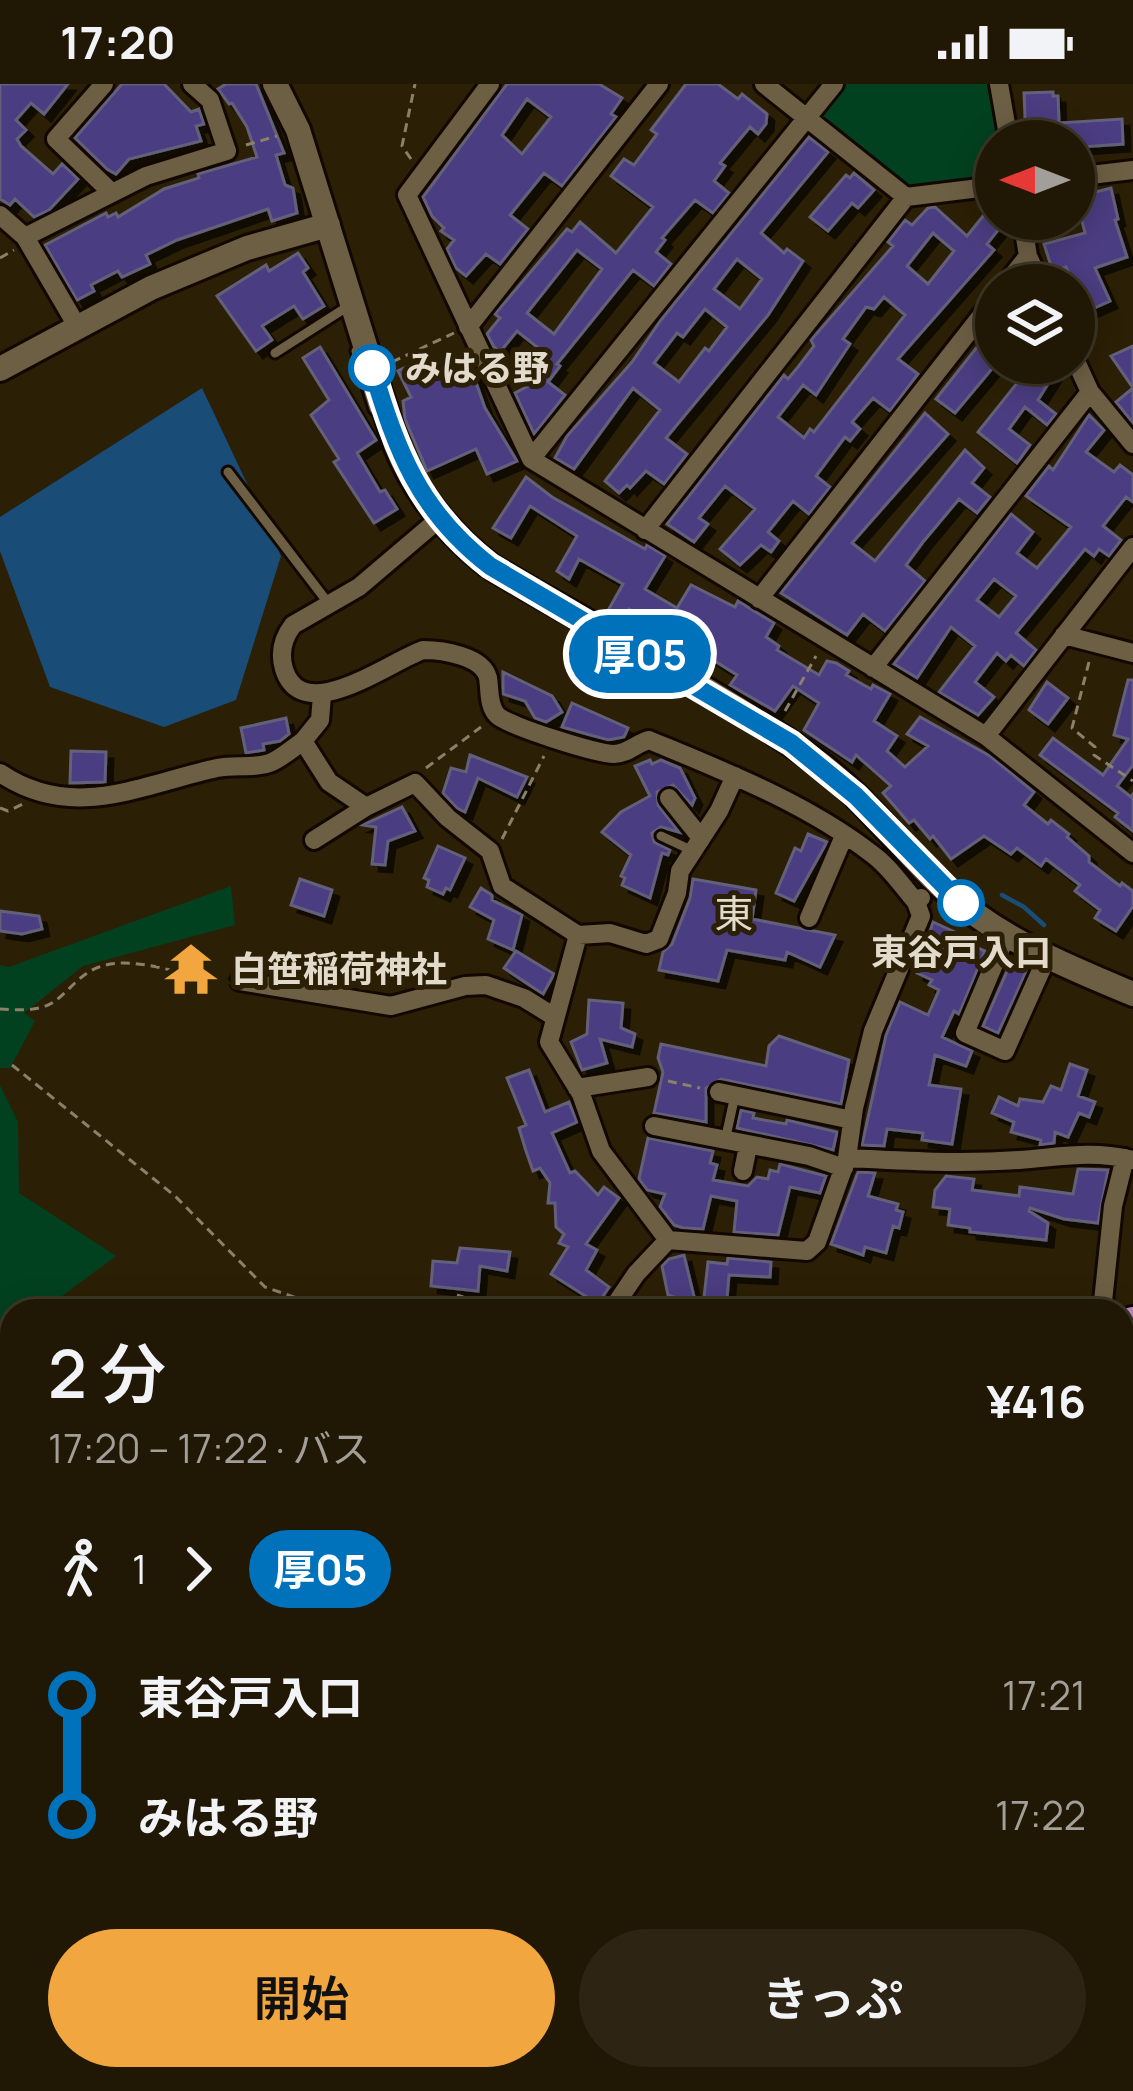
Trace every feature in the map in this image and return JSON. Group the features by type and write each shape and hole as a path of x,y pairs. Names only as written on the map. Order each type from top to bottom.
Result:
{"street":[{"path":"104,84 56,139 111,192"},
{"path":"26,237 146,176 227,151 210,100 192,84"},
{"path":"275,84 298,130 389,427 411,478 440,519 490,566 791,743 856,796 939,884 1006,936 1133,994"},
{"path":"490,84 406,195 531,459 986,736 1133,853"},
{"path":"467,327 659,84"},
{"path":"764,84 906,197"},
{"path":"531,459 834,84"},
{"path":"999,84 1005,120"},
{"path":"1095,175 1133,170"},
{"path":"645,530 906,197 975,189"},
{"path":"0,215 26,237 77,326"},
{"path":"0,369 151,288 247,248 328,225"},
{"path":"1025,240 1032,264"},
{"path":"1022,264 1028,256"},
{"path":"759,599 975,324"},
{"path":"1086,384 1133,444"},
{"path":"872,668 1090,392"},
{"path":"440,519 359,586 293,625 281,651 288,679 299,689 322,695 411,654 438,650 479,663 488,672 497,715 553,739 610,754 622,754 649,740 735,776 775,794 875,856 916,902 921,916 873,1030 846,1163 817,1242 807,1251 668,1240 601,1151 577,1088 549,1042 578,935"},
{"path":"986,736 1133,547"},
{"path":"1064,635 1133,653"},
{"path":"0,773 32,792 77,799 106,797 222,767 270,764 303,741 320,720 322,695"},
{"path":"303,741 329,782 366,807"},
{"path":"314,839 415,783 448,818 490,851 502,886 578,935 610,934 646,944 659,939 680,871 735,776"},
{"path":"669,798 697,844"},
{"path":"809,918 817,883 844,836"},
{"path":"916,902 939,884"},
{"path":"1006,936 965,1033 1005,1051 1047,958"},
{"path":"240,981 391,1006 486,985 524,998 553,1016"},
{"path":"577,1088 649,1077"},
{"path":"727,1094 852,1120"},
{"path":"654,1126 846,1163 1019,1160 1085,1152 1129,1159 1113,1205 1103,1299"},
{"path":"743,1171 748,1146"},
{"path":"619,1299 668,1240"}],"lane":[{"path":"275,353 356,315"},
{"path":"228,472 329,604"},
{"path":"661,836 697,844"},
{"path":"725,1142 727,1094"}],"path":[{"path":"416,84 402,146 422,176"},
{"path":"227,151 298,130"},
{"path":"391,363 467,327"},
{"path":"780,721 825,639"},
{"path":"1094,643 1072,728 1095,747 1094,755 1133,781"},
{"path":"415,783 416,775 497,715"},
{"path":"492,858 553,739"},
{"path":"0,1010 53,1004 98,967 129,963 193,978 240,981"},
{"path":"13,1065 175,1196 265,1287 300,1299"},
{"path":"649,1077 727,1094"},
{"path":"457,1295 469,1299"}],"green space":[{"path":"841,84 993,84 999,120 975,120 975,182 906,187 819,117"},
{"path":"231,886 235,925 83,966 24,1013 35,1021 10,1068 0,1068 0,965 9,967"},
{"path":"0,1085 18,1122 19,1193 116,1256 58,1299 0,1299"}],"water":[{"path":"202,388 281,556 236,700 164,727 50,687 0,551 0,517"}],"building":[{"path":"0,84 68,84 44,114 31,103 16,120 26,130 17,139 21,146 53,174 62,164 78,179 49,210 34,217 15,199 10,205 0,199"},
{"path":"122,84 164,84 191,112 199,109 204,124 196,126 201,141 129,159 116,174 107,169 75,138"},
{"path":"226,84 256,84 284,153 276,155 285,185 293,188 297,213 272,221 268,209 177,240 146,255 150,264 122,277 118,271 91,285 94,291 77,300 45,245 106,213 118,217 164,189 199,178 198,174 257,157 247,127 218,89"},
{"path":"507,84 599,84 622,98 611,114 616,117 562,186 544,173 510,215 528,229 500,264 486,254 466,276 456,268 447,249 454,240 441,231 444,228 423,197","holes":["527,99 551,117 522,154 502,135"]},
{"path":"686,84 718,84 738,99 742,94 767,114 758,134 750,127 720,163 725,166 714,181 729,193 713,213 695,200 662,238 656,252 671,264 654,286 633,270 557,364 548,382 565,395 534,434 515,393 534,383 523,375 541,350 517,331 500,352 487,334 500,318 495,314 567,229 572,232 580,222 616,253 653,207 611,176 624,159 634,165 657,134 651,130","holes":["577,250 602,269 554,334 527,313"]},
{"path":"1053,92 1058,96 1059,120 1025,120 1024,93"},
{"path":"1122,119 1123,144 1095,146 1095,121"},
{"path":"809,137 828,152 761,233 784,253 787,249 803,261 768,315 666,438 687,454 664,484 646,471 619,493 605,481 660,410 633,388 574,469 555,458 567,436 632,362","holes":["737,259 762,279 740,309 714,289","705,309 727,327 679,382 654,363 677,333 683,337"]},
{"path":"854,173 874,190 858,208 852,203 828,231 810,217 846,175 850,178"},
{"path":"1111,188 1127,257 1095,268 1095,264 1050,264 1044,244 1095,240 1095,192"},
{"path":"935,207 967,236 975,226 975,240 990,240 987,244 994,250 982,264 975,264 975,272 898,359 918,374 890,411 873,398 852,422 860,429 850,441 845,437 816,476 830,487 809,514 793,501 768,532 779,541 771,552 761,545 740,565 720,549 755,509 725,486 699,518 708,524 694,542 667,524 784,375 788,379 798,367 814,346 811,340 893,246 888,242 905,220 912,225","holes":["933,233 954,251 928,284 907,266","884,297 905,315 814,432 810,429 804,438 778,417 803,385 816,395 850,344 843,339 866,307 874,309"]},
{"path":"298,253 308,268 303,272 324,306 303,319 294,306 262,326 272,340 256,351 217,296 266,265 269,271"},
{"path":"1095,268 1110,301 1095,308"},
{"path":"1133,346 1133,388 1111,356"},
{"path":"320,347 376,440 357,453 380,492 385,490 397,509 374,523 334,462 339,459 311,415 329,400 303,358"},
{"path":"975,350 975,384 979,384 955,413 936,399"},
{"path":"418,361 427,380 473,374 485,408 517,461 487,474 476,449 427,471 405,419 403,401 411,397 398,371"},
{"path":"1016,384 1048,384 1038,400 1056,414 1047,425 1025,407 1009,429 1030,445 1017,463 978,432"},
{"path":"1133,388 1133,423 1116,402"},
{"path":"925,413 948,434 852,543 875,561 965,450 984,468 972,483 990,497 977,513 959,499 923,542 906,565 925,581 885,631 863,614 847,635 781,593"},
{"path":"1089,415 1104,430 1086,452 1114,472 1120,465 1133,475 1133,502 1126,497 1103,526 1121,540 1109,556 1099,549 1094,556 1085,549 1016,633 1036,650 1024,666 1011,655 1006,661 997,653 975,682 994,697 978,715 939,692 975,646 951,627 917,678 894,664 1011,514 1033,532 1017,553 1037,568 1071,527 1026,496 1049,466 1053,470","holes":["994,579 1016,596 999,617 977,600"]},
{"path":"526,477 552,497 665,556 648,591 677,608 691,585 735,607 738,601 774,623 766,637 779,646 777,650 819,675 827,661 836,663 849,671 846,675 890,694 874,721 897,736 887,751 905,767 928,746 907,734 920,717 990,756 1034,792 1024,805 1069,834 1089,862 1133,891 1133,906 1116,931 1095,918 1100,910 1075,891 1080,885 1046,859 1041,866 1017,848 1011,854 984,836 951,859 933,836 930,839 914,820 909,823 883,793 891,786 856,755 852,762 804,730 819,703 793,686 775,711 730,685 737,675 688,644 694,634 663,614 657,626 629,609 622,622 606,614 623,584 579,559 569,579 557,571 577,536 530,506 511,538 493,528"},
{"path":"503,672 552,696 562,712 546,722 535,718 525,701 503,694"},
{"path":"1128,680 1133,680 1133,765 1117,786 1133,794 1133,831 1115,817 1118,813 1040,755 1053,738 1103,775 1128,739 1114,735"},
{"path":"1047,682 1068,698 1048,724 1029,710"},
{"path":"572,703 628,728 624,737 608,740 562,727"},
{"path":"286,718 289,734 263,744 264,750 246,753 241,728"},
{"path":"71,751 106,752 105,782 70,783"},
{"path":"470,755 527,777 517,797 478,778 465,812 457,808 443,793 451,768 466,772"},
{"path":"650,760 680,768 695,798 692,805 673,785 657,792 658,805 679,832 661,827 652,833 654,842 670,850 668,855 662,853 650,898 622,885 631,855 602,832 621,812 650,796 635,766"},
{"path":"402,807 415,831 388,841 385,865 372,864 376,827 363,825"},
{"path":"808,834 827,842 794,901 776,893 795,848 801,851"},
{"path":"438,846 465,858 450,890 446,888 443,894 427,887 429,880 424,878"},
{"path":"300,879 332,890 324,916 291,905"},
{"path":"693,879 756,890 752,919 835,935 820,967 787,952 785,960 727,950 718,981 659,970 690,898"},
{"path":"481,888 492,900 522,915 513,950 488,939 494,920 470,907"},
{"path":"0,911 39,916 42,929 22,934 0,931"},
{"path":"933,922 985,951 959,1014 954,1011 942,1037 972,1051 966,1066 935,1055 929,1085 961,1089 952,1144 922,1140 923,1133 887,1129 884,1146 862,1145 886,1035 900,1002 928,1015 939,990 929,985 932,980 917,973"},
{"path":"516,951 554,974 543,994 504,968"},
{"path":"1011,962 1027,970 998,1033 983,1026"},
{"path":"589,1000 623,1003 621,1028 635,1034 632,1047 600,1039 607,1063 582,1070 571,1042 587,1034"},
{"path":"779,1036 849,1060 841,1104 721,1079 706,1088 706,1122 654,1113 663,1072 658,1058 661,1044 766,1066 769,1046"},
{"path":"1070,1064 1087,1070 1078,1096 1095,1102 1089,1117 1079,1113 1068,1137 1055,1132 1054,1143 1040,1145 1041,1140 1011,1132 1014,1122 992,1113 999,1097 1018,1106 1020,1099 1043,1102 1051,1086 1061,1090"},
{"path":"529,1070 545,1112 569,1102 577,1122 552,1133 570,1173 575,1171 598,1195 604,1187 619,1198 586,1244 597,1250 586,1270 609,1287 601,1299 590,1299 551,1274 568,1247 559,1243 564,1234 556,1227 555,1203 548,1203 550,1183 540,1168 533,1171 519,1128 526,1125 507,1078"},
{"path":"741,1110 754,1113 753,1118 786,1124 787,1120 837,1132 833,1150 737,1128"},
{"path":"648,1138 713,1151 710,1163 717,1165 713,1180 748,1186 757,1177 768,1179 770,1170 778,1172 780,1164 826,1176 820,1193 790,1187 778,1235 734,1232 737,1201 711,1196 703,1229 683,1228 674,1225 660,1207 665,1194 647,1190 639,1179"},
{"path":"1078,1169 1108,1170 1098,1223 1030,1208 1048,1223 1046,1240 970,1232 970,1228 948,1225 950,1209 933,1207 935,1190 946,1176 974,1179 972,1190 1019,1196 1020,1187 1073,1194"},
{"path":"858,1172 875,1173 868,1196 898,1204 896,1210 903,1212 899,1228 893,1226 886,1253 865,1247 863,1255 831,1244"},
{"path":"460,1248 510,1252 507,1271 480,1266 478,1291 431,1286 433,1261 457,1263"},
{"path":"684,1255 695,1299 668,1295 662,1266"},
{"path":"728,1258 771,1262 770,1277 729,1275 727,1299 704,1299 708,1262 727,1264"}],"waterway":[{"path":"1002,895 1044,925"}],"bus line":[{"name":"厚05","path":"372,368 403,463 419,492 463,545 490,566 791,743 856,796 961,903"}],"place":[{"name":"みはる野","path":"372,368"},
{"name":"東谷戸入口","path":"961,903"},
{"name":"白笹稲荷神社","path":"191,969"}],"district":[{"name":"東","path":"734,914"}]}
